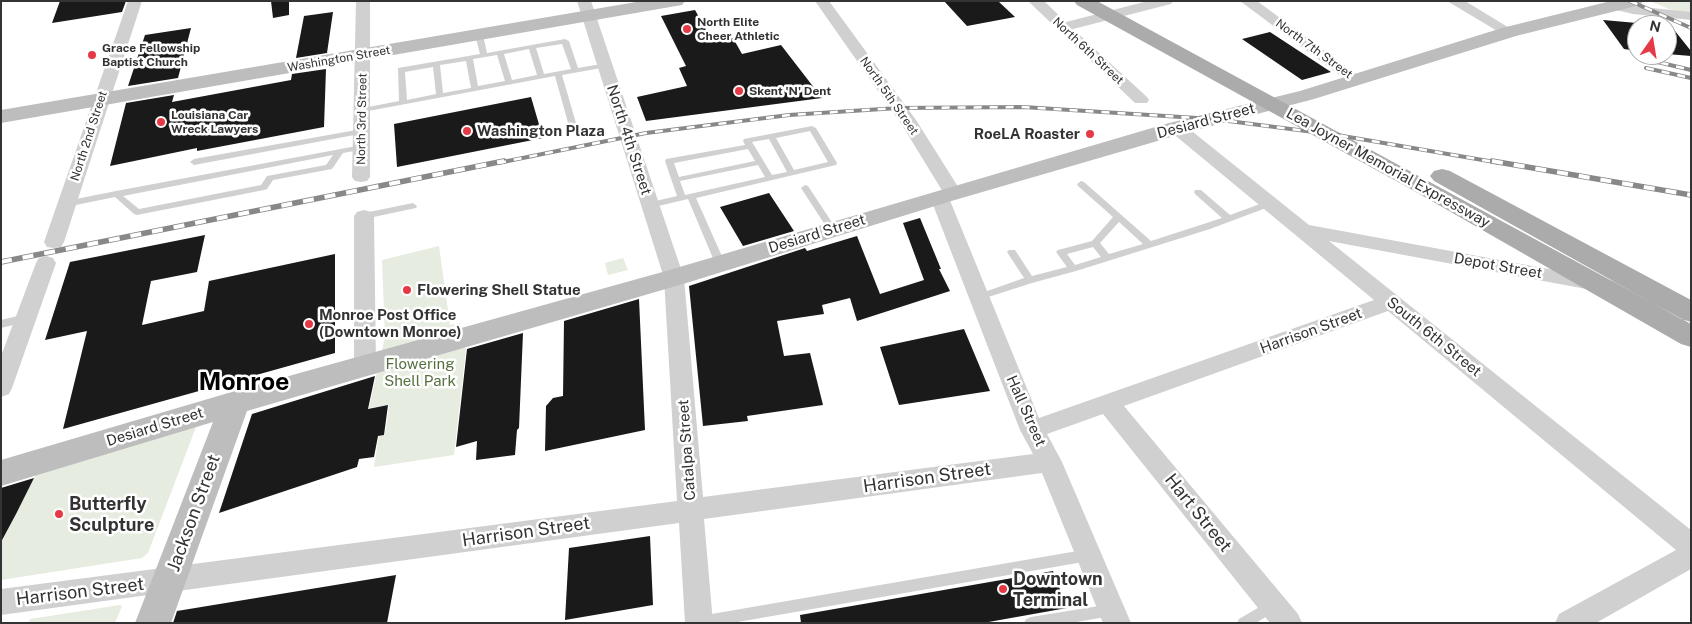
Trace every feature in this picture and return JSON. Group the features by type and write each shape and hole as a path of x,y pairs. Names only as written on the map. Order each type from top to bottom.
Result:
{"main road":[{"name":"Lea Joyner Memorial Expressway","path":"1083,1 1424,187 1691,337"},
{"name":"Lea Joyner Memorial Expressway","path":"1115,1 1489,201 1691,312"}],"street":[{"name":"North 2nd Street","path":"54,242 135,1"},
{"name":"North 3rd Street","path":"361,177 363,1"},
{"name":"Washington Street","path":"1,117 479,35 586,9 676,1"},
{"name":"North 5th Street","path":"822,1 910,124 946,195"},
{"name":"North 6th Street","path":"1035,1 1141,100"},
{"path":"1062,27 1166,1"},
{"name":"North 7th Street","path":"1247,1 1356,80"},
{"path":"1454,1 1509,32"},
{"name":"Desiard Street","path":"1,473 234,403 674,278 946,195 1177,128 1307,96 1509,32 1626,4"},
{"path":"1626,4 1633,10 1691,16"},
{"name":"North 4th Street","path":"586,9 674,278"},
{"name":"South 6th Street","path":"1177,128 1691,546"},
{"name":"Hall Street","path":"946,195 979,297 1032,430 1050,462 1115,616"},
{"path":"364,216 366,366"},
{"name":"Depot Street","path":"1305,231 1691,301"},
{"path":"1,388 46,263"},
{"name":"Catalpa Street","path":"674,278 699,622"},
{"name":"Harrison Street","path":"1032,430 1391,302"},
{"name":"Jackson Street","path":"153,623 234,403"},
{"name":"Hart Street","path":"1108,404 1281,614"},
{"name":"Harrison Street","path":"1,602 1050,462"},
{"path":"1569,623 1691,555"}],"lane":[{"path":"479,35 484,56"},
{"path":"403,103 401,70 565,42 575,71"},
{"path":"532,47 542,77"},
{"path":"500,53 509,83"},
{"path":"469,58 475,90"},
{"path":"436,64 440,96"},
{"path":"363,110 604,66"},
{"path":"558,74 574,130"},
{"path":"650,205 770,178 833,163 812,128 748,141 770,178"},
{"path":"771,136 792,172"},
{"path":"66,204 340,151 362,139"},
{"path":"194,162 232,155 362,139"},
{"path":"720,264 687,197 675,180 669,161 751,146"},
{"path":"116,194 137,212 264,187 270,178 329,167 340,151"},
{"path":"231,172 232,155"},
{"path":"675,180 760,162"},
{"path":"1081,184 1150,245"},
{"path":"805,188 832,230"},
{"path":"1198,192 1229,219"},
{"path":"979,297 1150,245 1271,203"},
{"path":"364,216 412,206"},
{"path":"1073,269 1061,252 1095,242 1118,217"},
{"path":"1095,242 1107,258"},
{"path":"1012,252 1030,280"},
{"path":"1,324 26,318"},
{"path":"699,622 1089,555"},
{"path":"1244,623 1281,614"},
{"path":"1031,623 1115,616"}],"green space":[{"path":"1650,1 1691,1 1691,14 1669,9"},
{"name":"Flowering Shell Park","path":"439,246 450,325 460,323 461,326 451,329 466,349 454,455 374,467 379,436 385,435 389,405 369,408 385,337 382,260"},
{"path":"623,258 628,270 608,275 605,263"},
{"path":"196,427 148,553 142,558 1,580 1,542 40,466"},
{"path":"122,606 115,623 28,623 30,619"}],"building":[{"path":"60,1 126,1 122,12 52,23"},
{"path":"271,1 289,1 289,15 273,18"},
{"path":"944,1 998,1 1015,17 967,26"},
{"path":"695,10 713,42 733,38 742,54 781,45 822,98 646,121 637,97 687,86 679,68 686,66 661,16"},
{"path":"333,12 327,53 296,58 304,16"},
{"path":"1603,20 1627,22 1627,49 1624,49"},
{"path":"191,28 178,78 128,86 145,35"},
{"path":"1270,32 1331,72 1302,80 1242,39"},
{"path":"1677,34 1691,51 1691,56 1677,55"},
{"path":"326,69 324,127 197,151 197,148 110,166 126,103 174,95 172,102 291,80 292,74"},
{"name":"Washington Plaza","path":"531,97 543,138 397,167 394,124"},
{"path":"769,193 794,231 743,246 720,207"},
{"path":"920,218 941,269 939,269 950,291 857,321 850,298 822,305 824,314 777,321 784,356 810,353 823,405 747,416 748,421 703,426 689,286 805,248 807,251 857,236 880,294 924,280 903,223"},
{"path":"205,235 197,272 151,281 142,325 204,311 209,281 335,254 335,353 63,429 87,331 45,340 70,262"},
{"path":"639,299 645,430 545,451 546,406 553,398 563,396 564,321"},
{"path":"964,329 990,391 899,405 880,347"},
{"path":"523,333 519,428 517,430 515,455 476,460 477,441 456,447 467,349"},
{"path":"375,376 368,409 388,405 384,435 378,436 374,457 359,459 357,467 219,513 252,414"},
{"path":"34,478 16,514 1,542 1,488"},
{"path":"650,536 653,605 565,620 569,548"},
{"name":"Downtown Terminal","path":"1053,571 1067,608 983,623 801,623 800,615"},
{"path":"396,575 387,623 173,623 177,611"}],"railway":[{"path":"1630,1 1691,28"},
{"path":"1670,65 1691,70"},
{"path":"1646,68 1691,78"},
{"path":"498,163 646,133 789,115 898,108 1023,107 1213,119 1337,135 1500,163"},
{"path":"1,262 504,161"},
{"path":"1492,161 1691,195"}],"place":[{"name":"North Elite Cheer Athletic","path":"687,29"},
{"name":"Grace Fellowship Baptist Church","path":"92,55"},
{"name":"Skent 'N' Dent","path":"739,91"},
{"name":"Louisiana Car Wreck Lawyers","path":"161,122"},
{"name":"Washington Plaza","path":"467,131"},
{"name":"RoeLA Roaster","path":"1090,134"},
{"name":"Flowering Shell Statue","path":"407,290"},
{"name":"Monroe Post Office (Downtown Monroe)","path":"309,324"},
{"name":"Butterfly Sculpture","path":"59,514"},
{"name":"Downtown Terminal","path":"1003,589"}],"district":[{"name":"Monroe","path":"244,382"}]}
